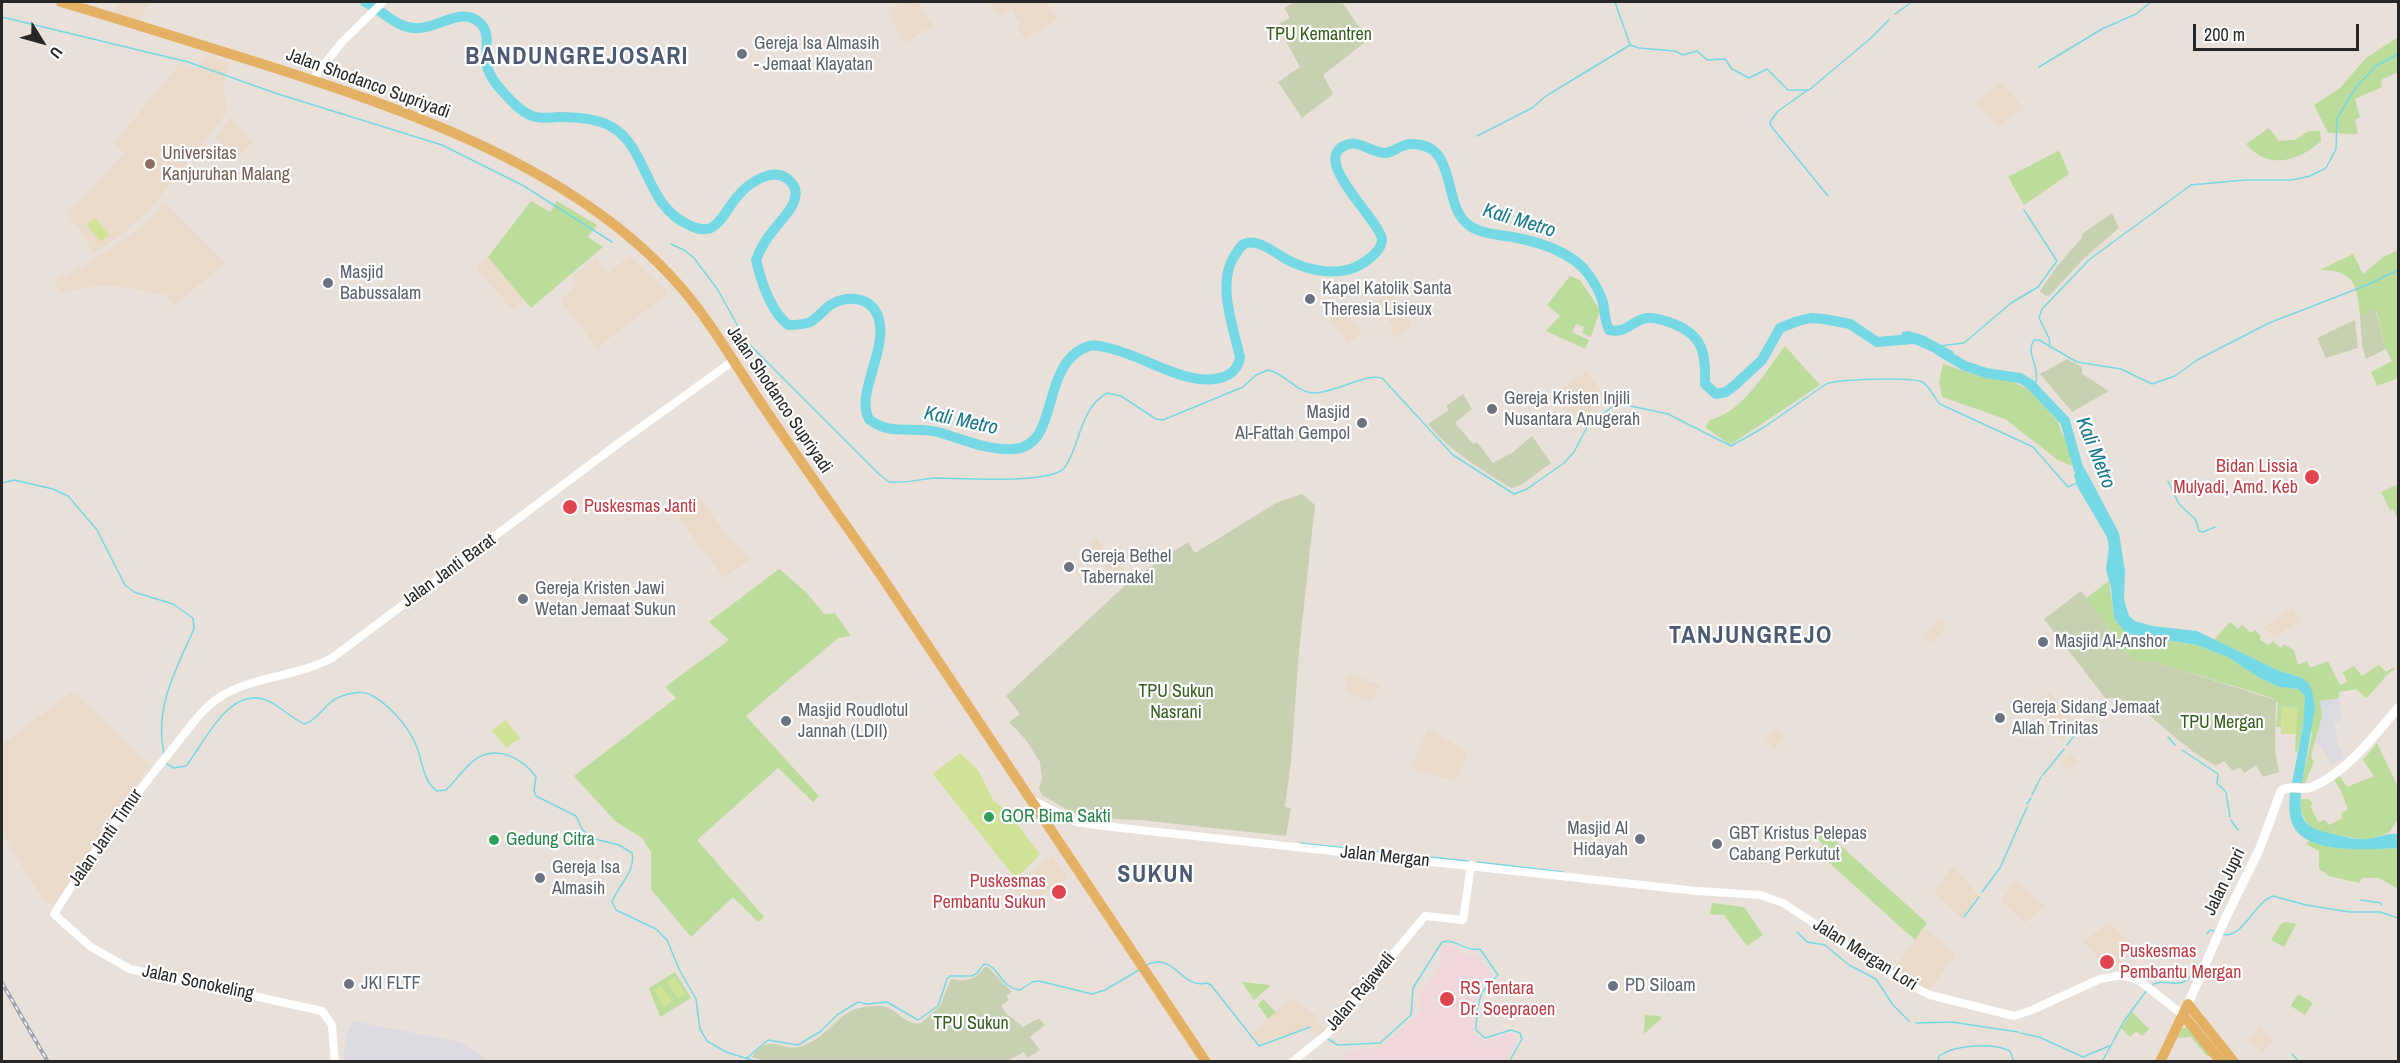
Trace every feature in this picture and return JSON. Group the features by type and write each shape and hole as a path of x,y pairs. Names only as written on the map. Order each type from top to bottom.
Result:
{"main road":[{"name":"Jalan Shodanco Supriyadi","path":"61,2 312,80 408,113 448,130 524,168 580,201 618,229 679,284 832,508 882,577 1206,1062"},
{"name":"Jalan Jupri","path":"2160,1062 2260,848 2281,791 2286,788 2310,788 2357,755 2398,708"},
{"path":"2188,1004 2234,1062"},
{"path":"2183,1015 2221,1062"}],"street":[{"path":"312,80 331,54 383,2"},
{"name":"Jalan Janti Barat","path":"160,763 199,715 219,697 256,683 311,668 332,658 601,456 733,361"},
{"name":"Jalan Janti Timur","path":"54,914 103,838 160,763"},
{"name":"Jalan Mergan","path":"1031,800 1076,822 1697,891 1744,893"},
{"name":"Jalan Rajawali","path":"1292,1062 1327,1034 1425,916 1463,920 1471,865"},
{"name":"Jalan Mergan Lori","path":"1744,893 1760,895 1783,903 1909,985 1930,995 1983,1010 2020,1015 2087,984 2114,975 2130,976 2183,1015"},
{"name":"Jalan Sonokeling","path":"54,914 91,947 130,969 320,1010 332,1025 335,1062"}],"shaded area":[{"path":"120,2 150,2 139,21 114,13"},
{"path":"896,2 915,4 918,2 933,26 904,43 888,12 898,5"},
{"path":"990,2 1047,2 1058,19 1025,39 1017,26 1020,23 1012,10 998,17"},
{"name":"Universitas Kanjuruhan Malang","path":"206,54 230,63 223,86 227,108 223,117 151,208 123,233 94,254 78,226 67,213 125,153 114,143 180,63 197,69"},
{"path":"2001,82 2023,108 1998,127 1976,102"},
{"path":"230,117 253,143 236,159 216,138"},
{"path":"165,203 225,263 174,306 163,293 160,295 145,290 106,285 60,292 54,281 85,266 134,233"},
{"path":"630,256 668,293 597,348 560,300 577,286 571,277 596,258 608,273"},
{"path":"488,257 525,300 512,309 476,268"},
{"path":"1391,291 1412,325 1397,338 1390,331 1394,327 1374,303"},
{"path":"1339,304 1362,332 1348,344 1325,312"},
{"path":"1587,371 1608,402 1578,420 1563,408 1553,395"},
{"path":"697,494 730,540 732,539 750,559 724,578 674,511"},
{"path":"1096,537 1106,555 1120,547 1126,558 1120,563 1128,576 1118,585 1088,542"},
{"path":"2293,608 2301,620 2275,637 2262,628"},
{"path":"1939,620 1946,627 1930,643 1923,635"},
{"path":"1348,673 1380,685 1371,702 1345,692"},
{"path":"2049,692 2076,724 2063,740 2031,706"},
{"path":"70,693 77,695 150,765 101,834 57,903 50,904 31,881 2,833 2,744"},
{"path":"2339,698 2342,720 2333,723 2338,739 2336,741 2345,758 2332,764 2320,745 2315,743 2322,716 2319,701"},
{"path":"1428,729 1468,752 1456,781 1411,768"},
{"path":"1776,729 1785,739 1774,748 1765,738"},
{"path":"2070,754 2078,762 2069,770 2061,761"},
{"path":"1052,855 1068,877 1026,906 1012,886"},
{"path":"1954,868 1978,896 1962,918 1934,892 1950,869"},
{"path":"2016,880 2044,906 2025,923 2001,901"},
{"path":"2109,922 2135,947 2118,966 2108,957 2102,963 2084,942"},
{"path":"1924,928 1956,954 1929,991 1893,970"},
{"name":"RS Tentara Dr. Soepraoen","path":"1443,945 1451,945 1466,955 1476,956 1492,973 1488,981 1476,990 1474,1033 1487,1042 1509,1033 1517,1036 1517,1042 1506,1061 1344,1061 1346,1053 1352,1050 1382,1047 1421,1011 1418,994 1438,971"},
{"path":"1290,998 1317,1016 1314,1020 1326,1029 1321,1035 1307,1027 1260,1044 1252,1034"},
{"path":"353,1021 459,1042 492,1061 346,1061 343,1056"},
{"path":"2260,1028 2274,1040 2262,1052 2248,1040"}],"green space":[{"name":"TPU Kemantren","path":"1295,2 1342,2 1368,40 1323,75 1333,94 1302,118 1278,82 1300,67 1277,25 1290,18 1284,8"},
{"path":"2398,37 2398,72 2381,80 2382,87 2355,99 2360,117 2355,120 2358,134 2328,133 2314,105 2340,88 2366,58"},
{"path":"2269,128 2279,141 2295,140 2309,131 2320,131 2321,141 2293,158 2273,160 2255,152 2246,144"},
{"path":"2058,151 2069,174 2024,205 2008,177"},
{"path":"531,201 550,212 557,201 597,225 588,237 603,247 531,308 488,257"},
{"path":"2112,213 2119,228 2083,259 2050,295 2046,296 2040,291 2057,266 2082,238 2082,234"},
{"path":"95,218 109,235 101,242 87,225"},
{"path":"2398,250 2398,378 2377,386 2371,372 2392,361 2386,349 2376,309 2360,316 2352,281 2341,273 2320,270 2353,254 2363,274 2383,257"},
{"path":"1570,276 1580,280 1600,310 1591,337 1582,333 1584,327 1576,324 1572,332 1589,340 1585,349 1546,331 1560,316 1547,305"},
{"path":"2375,308 2386,349 2366,359 2362,346 2360,316"},
{"path":"2355,320 2358,348 2326,358 2317,338"},
{"path":"1785,346 1820,385 1733,443 1729,444 1705,427 1710,420 1722,415 1743,400"},
{"path":"2067,359 2082,367 2082,374 2109,391 2072,412 2040,374"},
{"path":"1943,364 1982,377 2012,381 2030,390 2058,422 2062,434 2073,449 2070,458 2072,466 2058,460 2005,419 1942,397 1939,382"},
{"path":"1463,394 1472,409 1455,423 1473,444 1477,442 1493,463 1512,453 1532,436 1551,463 1521,485 1511,488 1456,452 1428,424 1449,410 1446,406"},
{"path":"2398,484 2398,519 2393,509 2390,510 2381,492"},
{"name":"TPU Sukun Nasrani","path":"1302,494 1315,505 1285,807 1291,808 1286,836 1140,820 1089,818 1069,811 1042,795 1039,788 1042,779 1040,762 1026,740 1009,722 1020,714 1006,696 1131,580 1188,542 1195,553 1276,503"},
{"path":"779,569 806,592 824,614 835,613 851,636 838,638 746,716 819,796 813,802 778,768 697,840 764,917 758,922 733,897 691,937 651,889 651,852 642,838 615,821 574,776 676,698 665,687 729,640 709,622"},
{"path":"2109,581 2114,618 2150,643 2174,641 2197,645 2228,657 2258,677 2279,687 2298,689 2305,696 2303,725 2297,753 2295,751 2297,708 2282,707 2281,727 2276,727 2278,703 2273,698 2155,662 2133,661 2086,598"},
{"name":"TPU Mergan","path":"2081,591 2133,661 2155,662 2276,700 2275,750 2279,772 2263,777 2256,765 2244,773 2240,767 2233,771 2224,761 2216,766 2192,751 2136,707 2115,698 2106,699 2044,619"},
{"path":"2230,622 2238,629 2242,625 2251,633 2255,630 2261,637 2259,639 2268,645 2273,641 2281,648 2284,644 2294,650 2298,665 2307,661 2310,668 2328,661 2340,685 2347,682 2343,672 2354,666 2362,676 2379,665 2386,672 2394,667 2395,669 2366,698 2356,689 2339,692 2339,698 2320,701 2322,716 2311,756 2314,762 2305,783 2302,783 2312,734 2302,678 2277,670 2214,640"},
{"path":"2282,707 2297,708 2296,734 2281,734"},
{"path":"506,720 520,738 506,748 492,730"},
{"path":"2377,743 2398,787 2398,819 2389,833 2365,840 2321,832 2309,827 2300,810 2301,799 2309,799 2313,804 2310,806 2318,822 2325,820 2329,825 2343,818 2341,814 2348,809 2334,780 2340,776 2347,787 2374,776 2363,760"},
{"name":"GOR Bima Sakti","path":"960,753 978,770 993,800 1008,812 1040,854 1016,879 933,774"},
{"path":"1820,827 1927,923 1915,940 1816,851 1823,844 1813,835"},
{"path":"2310,840 2345,849 2398,848 2398,889 2379,878 2362,878 2359,883 2329,876 2319,869 2319,851 2306,844"},
{"path":"1712,903 1744,907 1763,935 1747,946 1724,915 1710,914"},
{"path":"2286,922 2296,924 2284,947 2271,940 2281,924"},
{"name":"TPU Sukun","path":"985,967 988,967 1012,992 1006,996 1009,1000 1001,1006 1007,1014 1023,1027 1039,1018 1045,1025 1030,1037 1040,1050 1027,1058 1024,1052 1005,1062 766,1062 752,1057 764,1045 798,1047 805,1045 816,1039 846,1014 866,1007 886,1007 910,1022 921,1023 940,1006 951,979 970,979 978,975"},
{"path":"675,972 691,998 660,1017 649,988"},
{"path":"675,977 686,994 678,999 667,982"},
{"path":"1242,982 1270,985 1270,986 1254,1000"},
{"path":"661,986 672,1002 664,1007 654,991"},
{"path":"2298,994 2313,1003 2305,1015 2291,1006"},
{"path":"1263,999 1276,1012 1268,1019 1258,1005"},
{"path":"2132,1012 2149,1029 2142,1036 2136,1031 2130,1037 2121,1028"},
{"path":"1645,1015 1662,1018 1644,1034"},
{"path":"2186,1027 2213,1058 2206,1055 2191,1037 2178,1038 2182,1029"}],"water":[{"path":"1909,331 1925,336 1954,352 1949,359 1914,344 1901,344 1902,332"},
{"path":"2085,469 2119,533 2125,571 2124,600 2129,616 2135,621 2152,626 2197,631 2277,670 2302,678 2309,684 2315,708 2302,783 2292,783 2303,726 2305,696 2298,689 2279,687 2258,677 2228,657 2197,645 2174,641 2150,643 2126,633 2114,618 2111,588 2106,569 2109,547 2107,537 2077,486 2074,474"},
{"path":"2290,792 2301,793 2300,804 2303,819 2312,828 2359,839 2398,834 2398,848 2343,849 2328,847 2303,837 2291,821"}],"waterway":[{"name":"Kali Metro","path":"365,2 398,23 412,28 428,27 459,17 473,18 485,31 486,62 490,75 514,104 527,114 536,117 586,119 612,127 624,136 633,148 663,205 691,226 711,228 722,218 742,192 755,181 770,175 785,177 795,188 796,195 786,215 767,238 756,260 764,286 772,304 788,325 810,322 838,301 862,300 872,307 880,324 880,338 866,396 866,408 869,419 876,424 893,429 929,430 975,444 1004,449 1014,449 1029,444 1039,434 1063,369 1073,355 1092,345 1126,353 1170,371 1200,379 1215,379 1233,372 1240,357 1230,318 1226,289 1227,276 1231,263 1243,245 1250,242 1256,243 1299,265 1333,272 1361,264 1379,249 1382,241 1379,232 1350,192 1336,164 1337,153 1346,145 1351,144 1361,145 1381,153 1408,144 1426,146 1437,154 1443,164 1455,205 1461,217 1470,226 1485,232 1545,245 1574,260 1589,275 1598,291 1609,330 1620,330 1642,319 1650,318 1674,324 1692,334 1704,355 1705,384 1716,394 1726,392 1762,360 1780,328 1798,321 1811,318 1850,324 1877,342 1913,339"},
{"path":"1477,136 1532,108 1546,96 1630,45 1615,2 1612,2"},
{"path":"1895,14 1912,2"},
{"path":"2039,67 2102,29 2136,14 2151,2"},
{"path":"2,17 188,62 278,94 442,145 524,186 612,242"},
{"path":"1630,45 1675,51 1683,55 1697,51 1707,60 1725,59 1732,69 1749,78 1767,69 1788,90 1809,90 1889,20"},
{"path":"2050,347 2049,338 2039,318 2042,309 2090,259 2191,185 2245,180 2292,180 2310,176 2326,168 2336,149 2337,118 2357,86 2376,66 2398,54"},
{"path":"1808,90 1778,111 1770,122 1828,196"},
{"path":"1939,346 1964,343 2011,303 2038,287 2057,261 2024,210"},
{"path":"671,244 694,258 718,290 746,341 889,482 935,478 1025,478 1057,473 1065,467 1070,458 1091,408 1107,393 1121,396 1156,419 1163,420 1243,387 1256,375 1268,370 1302,390 1314,393 1368,378 1382,378 1453,455 1514,494 1527,489 1564,463 1574,452 1589,423 1614,406 1626,405 1668,414 1731,446 1763,428 1826,384 1874,379 1922,382 1940,404 2033,447 2068,487 2077,483"},
{"path":"2030,384 2036,382 2037,376 2031,350 2034,340 2039,340 2077,362 2121,369 2152,384 2175,376 2197,360 2269,323 2367,285 2398,270"},
{"name":"Kali Metro","path":"1938,350 1965,366 1986,373 2020,378 2030,384 2065,421 2085,483"},
{"path":"2,483 14,480 53,489 68,496 97,530 125,585 134,592 173,604 193,618 194,629 168,689 164,705 162,720 164,753"},
{"path":"2168,481 2179,504 2196,520 2199,531 2203,532 2215,527"},
{"path":"167,764 174,768 186,766 218,720 240,701 252,698 266,700 305,724 315,718 336,698 359,693 366,693 376,698 403,723 416,745 428,781 437,791 446,790 470,763 479,757 496,753 511,756 525,765 536,777 534,791 536,796 576,816 582,829 591,838 619,845 632,853 633,860 629,872 612,902 616,910 656,929 667,940 679,969 696,999 700,1029 707,1041 726,1052 758,1062"},
{"path":"2067,745 2081,727"},
{"path":"2168,737 2175,745"},
{"path":"2043,775 2064,749"},
{"path":"2182,750 2218,774 2217,784"},
{"path":"2032,795 2041,777"},
{"path":"2219,785 2225,791"},
{"path":"2226,793 2230,817"},
{"path":"2027,804 2031,798"},
{"path":"1982,892 2000,868 2027,807"},
{"path":"2231,820 2238,830"},
{"path":"1300,843 1364,850"},
{"path":"1372,851 1468,861"},
{"path":"1478,862 1563,872"},
{"path":"2222,934 2236,932 2266,900 2273,896 2306,905 2350,912 2380,912 2398,918"},
{"path":"1964,917 1979,897"},
{"path":"2361,900 2381,903 2381,905"},
{"path":"2207,934 2210,930 2215,931"},
{"path":"1797,932 1807,942 1825,945 1849,965 1876,979 1893,1005 1909,1021"},
{"path":"1328,1039 1338,1045 1380,1043 1411,1015 1413,988 1442,942 1447,941 1469,949 1480,949 1498,975 1482,992 1477,1009 1476,1030 1485,1038 1511,1030 1520,1033 1522,1039 1509,1062"},
{"path":"1146,965 1156,962 1164,963 1191,981 1211,985 1259,1046 1310,1027"},
{"path":"747,1058 768,1040 798,1045 821,1031 837,1015 858,1002 867,1004 887,1002 918,1020 938,1006 950,976 972,976 984,964 993,968 1008,985 1020,990 1032,982 1039,981 1092,994 1105,990 1139,970"},
{"path":"2151,986 2162,982 2181,983 2193,974 2198,964"},
{"path":"2102,1062 2124,1021 2147,990"},
{"path":"1916,1023 1952,1022 2018,1032"},
{"path":"2020,1033 2039,1037 2083,1057 2109,1046"},
{"path":"1938,1062 1939,1056 1946,1052 1974,1046 1994,1046 2010,1051 2014,1062"},
{"path":"2292,1054 2299,1062"}],"railway":[{"path":"2,983 48,1062"}],"place":[{"name":"Gereja Isa Almasih - Jemaat Klayatan","path":"742,54"},
{"name":"Universitas Kanjuruhan Malang","path":"150,164"},
{"name":"Masjid Babussalam","path":"328,283"},
{"name":"Kapel Katolik Santa Theresia Lisieux","path":"1310,299"},
{"name":"Gereja Kristen Injili Nusantara Anugerah","path":"1492,409"},
{"name":"Masjid Al-Fattah Gempol","path":"1362,423"},
{"name":"Bidan Lissia Mulyadi, Amd. Keb","path":"2312,477"},
{"name":"Puskesmas Janti","path":"570,507"},
{"name":"Gereja Bethel Tabernakel","path":"1069,567"},
{"name":"Gereja Kristen Jawi Wetan Jemaat Sukun","path":"523,599"},
{"name":"Masjid Al-Anshor","path":"2043,642"},
{"name":"Gereja Sidang Jemaat Allah Trinitas","path":"2000,718"},
{"name":"Masjid Roudlotul Jannah (LDII)","path":"786,721"},
{"name":"GOR Bima Sakti","path":"989,817"},
{"name":"Masjid Al Hidayah","path":"1640,839"},
{"name":"Gedung Citra","path":"494,840"},
{"name":"GBT Kristus Pelepas Cabang Perkutut","path":"1717,844"},
{"name":"Gereja Isa Almasih","path":"540,878"},
{"name":"Puskesmas Pembantu Sukun","path":"1059,892"},
{"name":"Puskesmas Pembantu Mergan","path":"2107,962"},
{"name":"JKI FLTF","path":"349,984"},
{"name":"PD Siloam","path":"1613,986"},
{"name":"RS Tentara Dr. Soepraoen","path":"1447,999"}],"district":[{"name":"BANDUNGREJOSARI","path":"577,58"},
{"name":"TANJUNGREJO","path":"1751,637"},
{"name":"SUKUN","path":"1156,876"}]}
